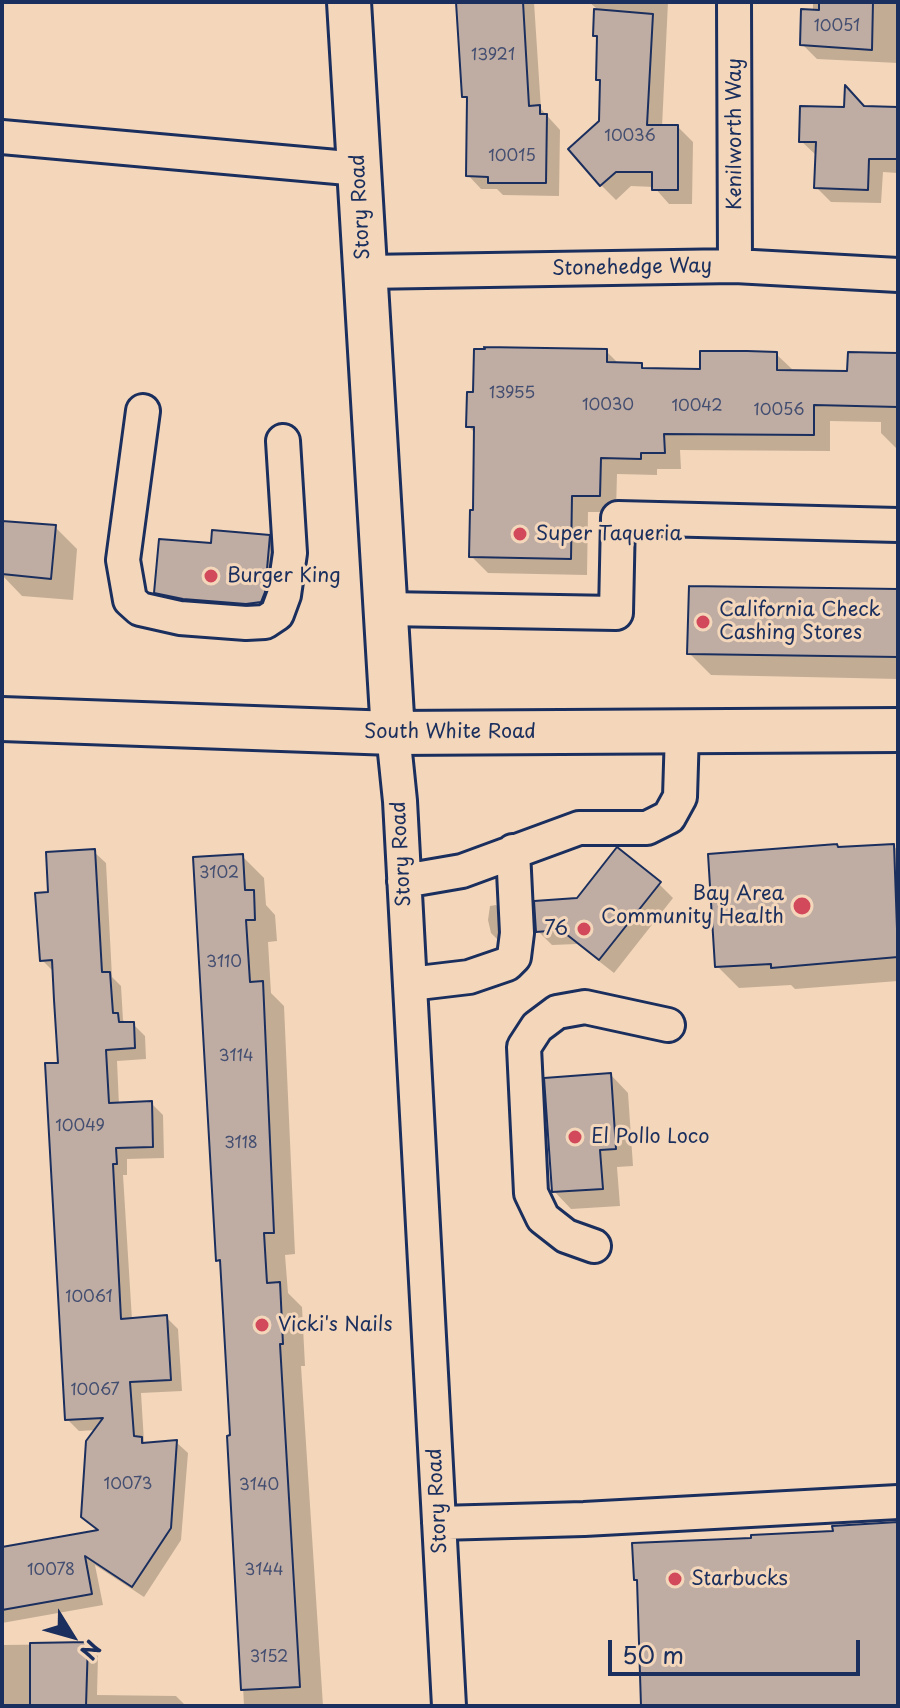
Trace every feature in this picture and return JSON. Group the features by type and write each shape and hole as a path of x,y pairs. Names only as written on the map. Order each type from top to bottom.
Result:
{"main road":[{"name":"Story Road","path":"349,2 393,733"},
{"name":"South White Road","path":"2,719 393,733 898,730"}],"street":[{"name":"Kenilworth Way","path":"734,2 735,266"},
{"path":"2,137 359,169"},
{"name":"Stonehedge Way","path":"365,272 735,266 898,275"},
{"path":"143,411 123,560 130,600 140,609 180,618 246,623 265,622 277,614 284,595 290,553 283,441"},
{"path":"386,609 616,613 618,518 898,525"},
{"path":"404,881 462,871 579,828 647,828 669,817 680,797 682,731"},
{"name":"Story Road","path":"393,733 410,984 449,1706"},
{"path":"410,984 469,977 507,964 514,957 517,933 513,851"},
{"path":"594,1246 566,1236 543,1218 531,1193 524,1047 537,1027 557,1012 585,1007 668,1025"},
{"path":"439,1523 584,1519 898,1502"}],"building":[{"path":"456,2 523,2 529,106 540,105 540,114 547,114 546,183 488,183 488,177 466,176 467,97 462,97"},
{"path":"819,2 873,2 872,50 800,45 801,9 819,10"},
{"path":"594,9 653,14 647,125 678,125 678,190 652,190 652,172 616,172 600,186 568,149 599,121 600,80 596,80"},
{"path":"845,85 864,106 898,107 898,159 869,159 868,190 814,188 816,142 799,142 800,106 844,107"},
{"path":"474,349 607,349 607,362 642,363 642,368 700,369 700,351 777,352 777,370 847,371 848,352 898,353 898,407 814,405 814,435 664,434 665,453 641,453 641,459 601,458 600,496 572,496 571,559 469,557 474,427 466,427 467,392 473,392"},
{"path":"2,521 56,525 51,579 2,574"},
{"name":"Burger King","path":"212,530 270,535 265,592 261,602 246,604 183,599 154,593 159,539 211,543"},
{"path":"689,586 898,589 898,657 687,654"},
{"path":"837,844 838,847 894,844 898,957 771,968 771,964 715,967 708,854"},
{"path":"617,847 661,882 599,960 561,930 536,932 534,901 577,898"},
{"path":"95,849 102,972 110,972 113,1013 118,1013 119,1022 134,1022 135,1048 106,1050 109,1103 152,1101 153,1147 116,1148 117,1164 113,1164 121,1319 167,1315 171,1380 130,1382 134,1436 142,1437 142,1443 177,1440 171,1528 132,1587 85,1556 92,1594 2,1610 2,1547 98,1530 81,1517 86,1441 103,1418 65,1420 45,1063 58,1063 52,960 40,961 35,893 48,892 46,852"},
{"path":"243,854 245,890 254,890 255,920 246,920 250,982 263,981 274,1233 264,1233 267,1283 280,1282 283,1344 280,1344 300,1687 241,1690 220,1260 216,1261 193,857"},
{"name":"El Pollo Loco","path":"611,1073 616,1149 600,1150 603,1189 552,1192 544,1078"},
{"path":"898,1522 898,1706 641,1706 637,1580 634,1580 632,1543 751,1538 751,1535 833,1531 832,1526"},
{"path":"88,1642 86,1706 30,1706 30,1643"}],"place":[{"name":"Super Taqueria","path":"520,534"},
{"name":"Burger King","path":"211,576"},
{"name":"California Check Cashing Stores","path":"703,622"},
{"name":"Bay Area Community Health","path":"802,906"},
{"name":"76","path":"584,929"},
{"name":"El Pollo Loco","path":"575,1137"},
{"name":"Vicki's Nails","path":"262,1325"},
{"name":"Starbucks","path":"675,1579"}]}
